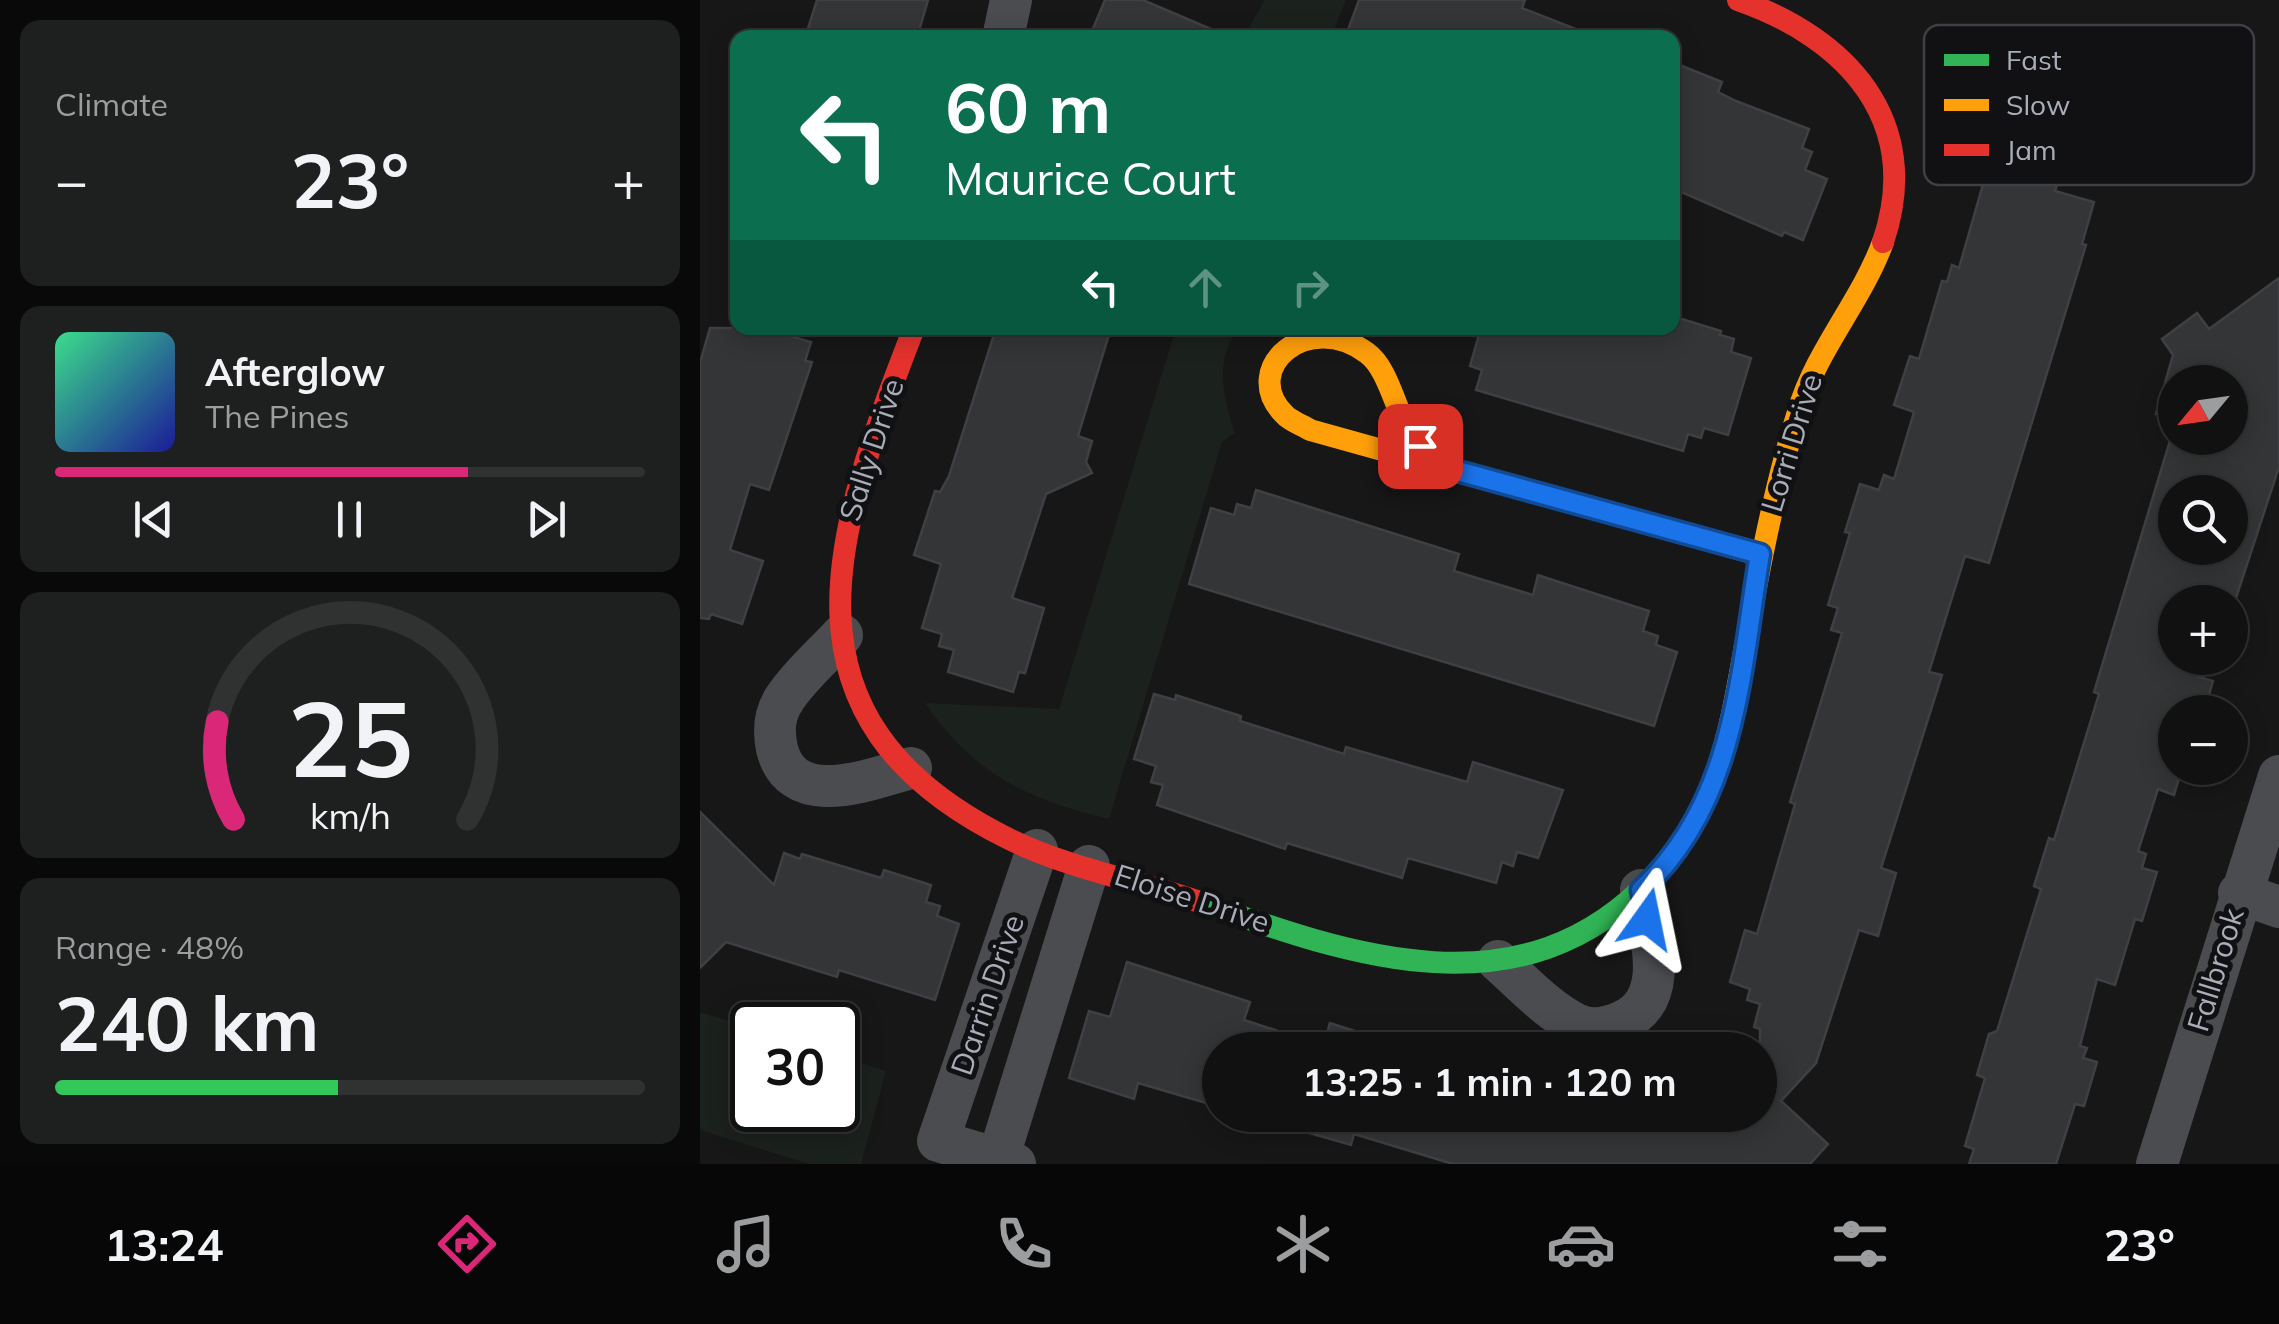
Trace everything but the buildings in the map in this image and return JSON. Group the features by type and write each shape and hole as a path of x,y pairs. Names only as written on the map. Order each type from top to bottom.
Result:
{"street":[{"path":"1005,30 1012,0"},
{"name":"Lorri Drive","path":"1570,940 1641,890 1680,845 1717,780 1726,752 1760,554 1814,367 1882,246 1893,212 1890,146 1880,111 1844,58 1796,23 1738,0"},
{"name":"Sally Drive","path":"867,711 851,676 842,636 839,594 848,514 912,335"},
{"path":"1315,335 1290,342 1278,354 1270,387 1274,403 1296,425 1760,554"},
{"path":"1327,335 1363,348 1372,356 1411,434 1443,467"},
{"path":"842,636 785,696 776,714 779,756 799,778 814,786 842,786 911,768"},
{"name":"Eloise Drive","path":"867,711 911,768 978,820 1037,850 1371,953 1456,964 1498,961 1570,940"},
{"name":"Fallbrook","path":"2157,1164 2239,893 2279,776"},
{"name":"Darrin Drive","path":"1037,850 938,1141 1006,1162 1089,866"},
{"path":"1498,961 1578,1026 1608,1026 1625,1020 1651,992 1655,973 1641,890"},
{"path":"2239,893 2279,908"}],"shaded area":[{"path":"1265,0 1346,0 1334,30 1247,30"},
{"path":"1174,335 1235,335 1223,365 1224,392 1235,433 1222,442 1109,819 1052,802 1004,780 963,748 925,703 1059,709"},
{"path":"700,1012 730,1021 730,1132 860,1132 860,1062 886,1071 861,1164 809,1164 700,1130"}],"traffic: fast":[{"path":"1197,901 1315,940 1375,954 1434,962 1492,961 1549,948 1602,920 1653,877"}],"traffic: slow":[{"path":"1653,877 1677,847 1710,787 1730,723 1771,514 1798,412 1816,368 1883,242"},
{"path":"1443,467 1411,434 1381,369 1367,353 1345,341 1323,338 1303,341 1286,350 1275,363 1270,379 1272,396 1287,416 1310,430 1759,555"}],"traffic: jam":[{"path":"1738,0 1777,16 1812,37 1843,61 1867,90 1884,122 1893,158 1893,198 1883,242"},
{"path":"911,335 861,476 845,546 840,614 851,677 880,736 931,791 1009,839 1078,866 1197,901"}],"route":[{"path":"1420,446 1443,467 1760,554 1726,752 1704,810 1641,890 1647,919"}]}
